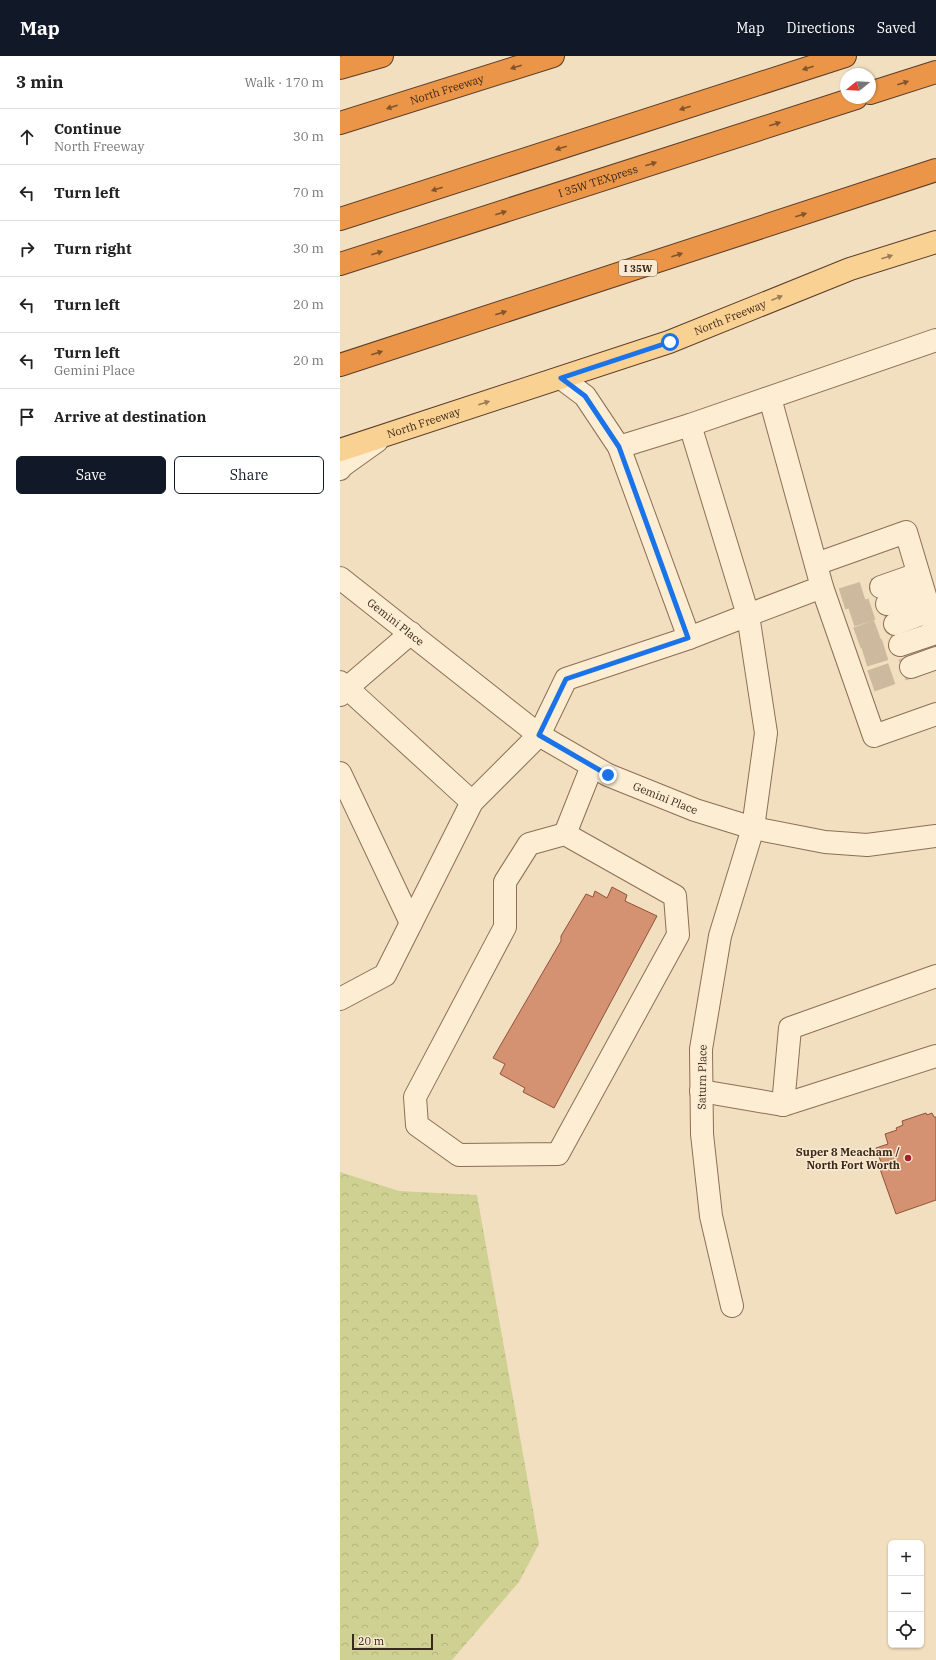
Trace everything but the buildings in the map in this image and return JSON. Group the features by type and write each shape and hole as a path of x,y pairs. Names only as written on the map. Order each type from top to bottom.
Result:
{"highway":[{"path":"340,68 382,56"},
{"name":"North Freeway","path":"340,123 553,56"},
{"path":"340,220 845,56"},
{"path":"876,92 936,72"},
{"name":"I 35W TEXpress","path":"340,264 840,103"},
{"name":"I 35W","path":"340,365 936,170"}],"main road":[{"name":"North Freeway","path":"340,450 670,342 850,269 936,242"}],"street":[{"path":"619,447 690,426 936,340"},
{"path":"561,378 585,396 619,447 688,638"},
{"path":"770,398 816,564 835,606 864,683 874,736 936,714"},
{"name":"Saturn Place","path":"690,426 748,615 766,733 753,828 720,936 701,1049 702,1134 711,1216 732,1306"},
{"path":"340,469 361,451 388,434"},
{"path":"816,564 906,532 936,633 900,645"},
{"name":"Gemini Place","path":"340,563 349,584 411,634 539,735 608,775 695,810 753,828 825,842 867,845 936,836"},
{"path":"924,592 888,605 924,592"},
{"path":"340,999 385,975 472,802 539,735 566,679 688,638 748,615 835,606"},
{"path":"411,634 342,689 472,802"},
{"path":"911,667 936,658"},
{"path":"565,834 592,766"},
{"path":"340,773 411,923"},
{"path":"565,834 675,896 678,935 558,1154 459,1155 417,1125 415,1097 505,928 505,882 528,844 565,834"},
{"path":"783,1105 790,1028 936,976"},
{"path":"701,1091 783,1105 936,1056"}],"green space":[{"path":"340,1172 399,1191 477,1195 539,1544 519,1582 452,1660 340,1660"}],"tunnel":[{"path":"842,599 881,587"},
{"path":"851,616 887,604"},
{"path":"857,638 895,624"},
{"path":"864,656 900,645"},
{"path":"871,681 911,667"}],"place":[{"name":"Super 8 Meacham / North Fort Worth","path":"908,1158"}],"route":[{"path":"608,775 539,735 566,679 688,638 619,447 585,396 561,378 670,342"}]}
